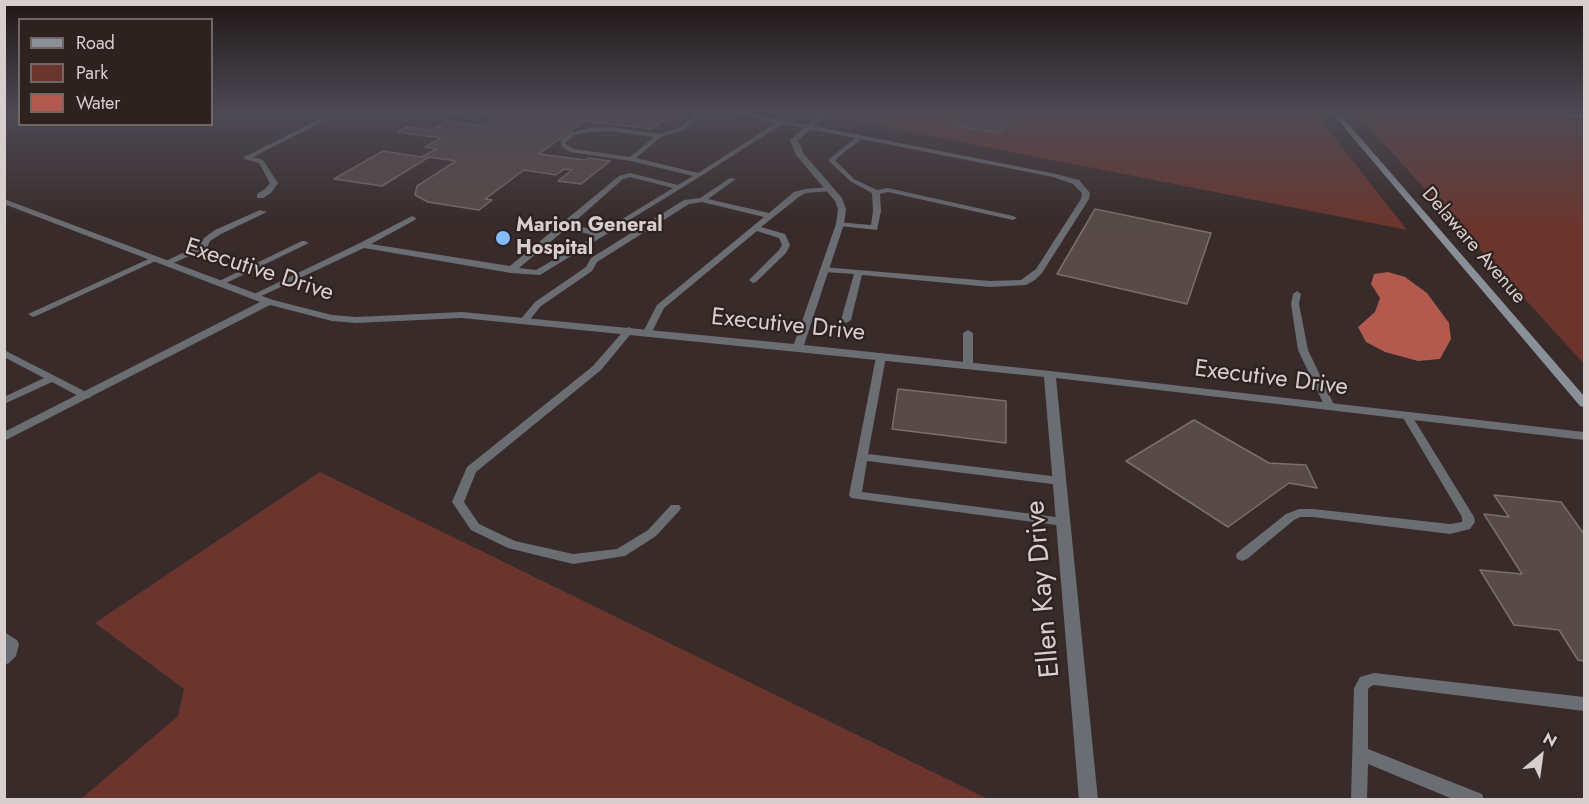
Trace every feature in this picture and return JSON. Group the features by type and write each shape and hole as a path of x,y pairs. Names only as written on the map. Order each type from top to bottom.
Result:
{"main road":[{"name":"Delaware Avenue","path":"1367,151 1584,403"}],"street":[{"path":"798,348 840,224 842,208 839,200 799,151"},
{"name":"Executive Drive","path":"4,201 269,302 340,319 462,315 525,320 1050,374 1584,436"},
{"path":"4,437 269,302"},
{"name":"Ellen Kay Drive","path":"1050,374 1089,800"}],"lane":[{"path":"260,196 274,183 261,161 246,158 261,151"},
{"path":"571,151 631,159 699,174"},
{"path":"631,159 641,151"},
{"path":"363,245 537,273 736,151"},
{"path":"843,151 831,160 852,180 876,192 888,190 1013,218"},
{"path":"825,269 1010,285 1032,278 1079,208 1086,193 1076,182 1054,175 929,151"},
{"path":"512,270 621,177 630,175 679,187"},
{"path":"702,200 732,179"},
{"path":"648,332 660,307 797,194 806,190 830,189"},
{"path":"840,224 874,228 877,211 874,195 876,192"},
{"path":"525,320 538,304 589,269 594,260 687,202 702,200 770,216"},
{"path":"33,314 161,261 204,246 207,240 218,232 263,212"},
{"path":"254,296 363,245 412,218"},
{"path":"566,225 602,235"},
{"path":"753,280 783,251 786,245 782,236 756,228"},
{"path":"219,283 305,243"},
{"path":"846,320 859,272"},
{"path":"1297,294 1295,304 1304,350 1330,407"},
{"path":"629,330 597,368 471,470 458,502 475,527 513,545 573,559 620,553 652,533 675,508"},
{"path":"968,333 968,366"},
{"path":"4,353 86,396"},
{"path":"881,357 855,495 1064,522"},
{"path":"4,401 52,378"},
{"path":"1242,556 1290,517 1299,513 1450,529 1466,526 1469,522 1468,517 1407,416"},
{"path":"862,457 1060,480"},
{"path":"4,638 12,644 11,652 4,659"},
{"path":"1359,800 1361,688 1365,682 1374,679 1584,704"},
{"path":"1360,753 1476,800"}],"green space":[{"path":"1005,151 1345,151 1407,230"},
{"path":"1390,151 1584,151 1584,364"},
{"path":"320,472 990,799 81,799 178,716 184,689 95,623"}],"water":[{"path":"1388,272 1405,277 1427,293 1449,323 1451,339 1440,359 1418,361 1385,352 1366,342 1358,327 1375,312 1380,298 1371,284 1374,274"}],"building":[{"path":"383,151 421,157 434,151 544,151 539,154 610,161 581,184 558,181 572,170 564,169 556,175 524,170 485,199 492,200 479,210 428,202 415,195 417,186 456,161 429,157 382,186 334,179"},
{"path":"1095,209 1211,233 1187,304 1057,274"},
{"path":"898,389 1006,401 1006,443 892,429"},
{"path":"1194,420 1269,463 1306,465 1317,488 1289,483 1228,527 1126,461"},
{"path":"1494,495 1561,502 1584,534 1584,661 1578,660 1559,630 1514,625 1480,570 1522,574 1484,514 1509,517"}],"place":[{"name":"Marion General Hospital","path":"503,238"}]}
